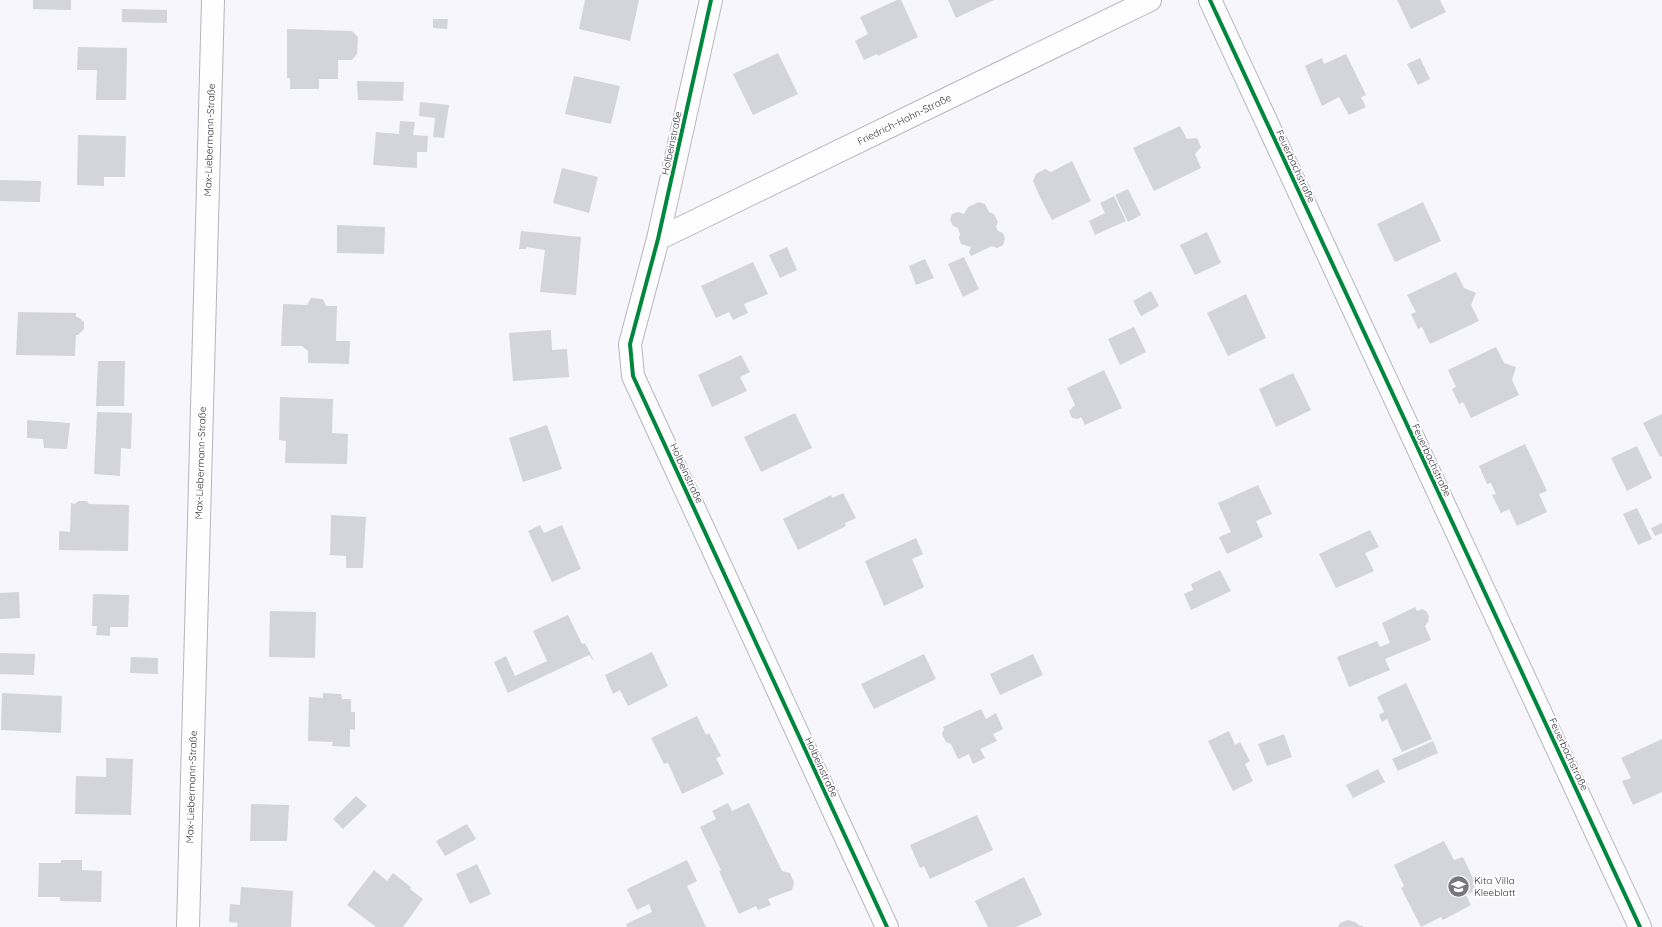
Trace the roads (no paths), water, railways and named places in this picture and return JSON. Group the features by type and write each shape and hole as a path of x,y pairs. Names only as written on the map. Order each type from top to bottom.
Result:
{"street":[{"name":"Max-Liebermann-Straße","path":"188,927 212,0"},
{"name":"Holbeinstraße","path":"711,0 658,239 630,344 633,376 887,927"},
{"name":"Friedrich-Hahn-Straße","path":"658,239 1150,0"},
{"name":"Feuerbachstraße","path":"1210,0 1640,927"}],"place":[{"name":"Kita Villa Kleeblatt","path":"1458,886"}]}
